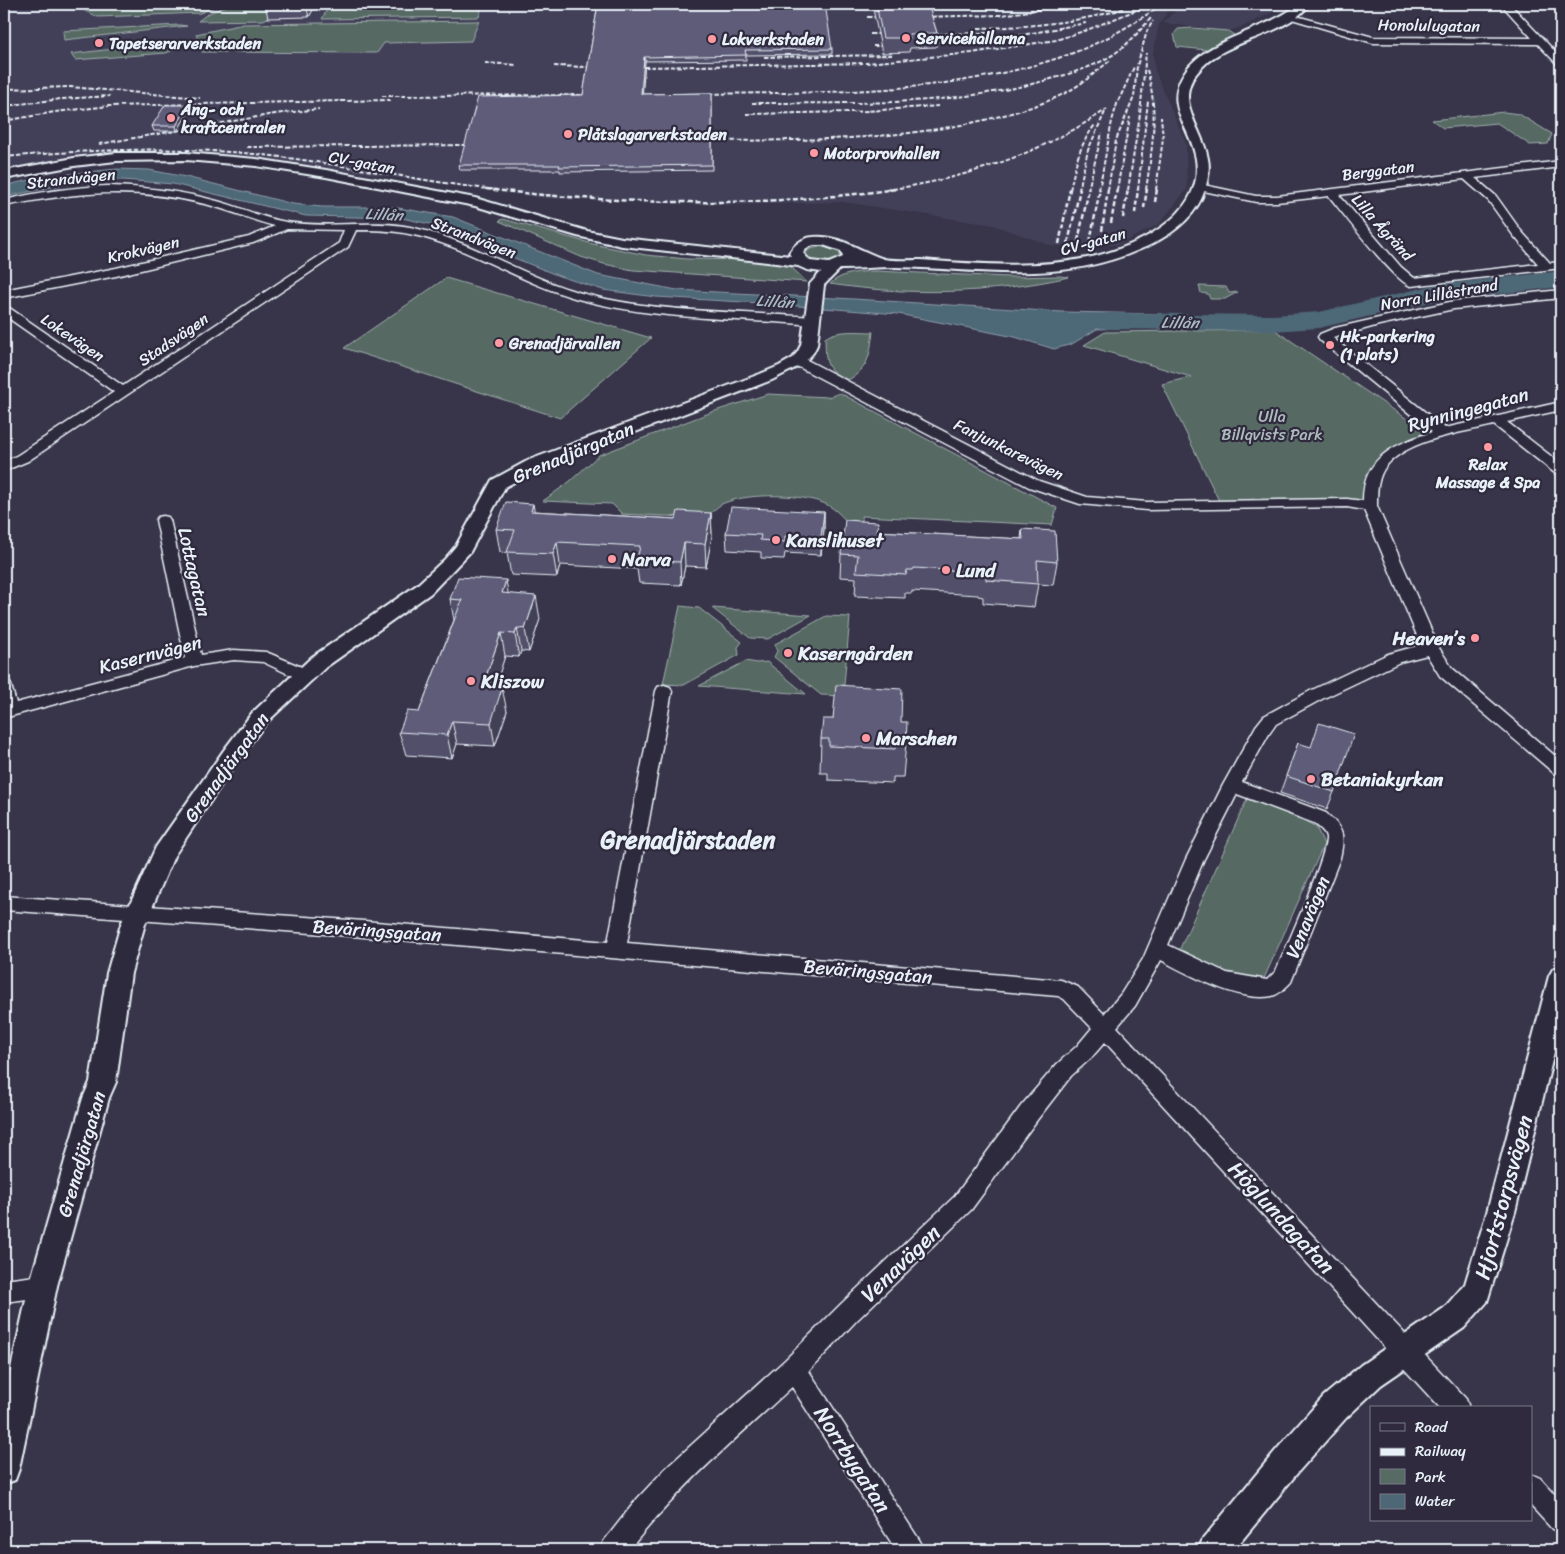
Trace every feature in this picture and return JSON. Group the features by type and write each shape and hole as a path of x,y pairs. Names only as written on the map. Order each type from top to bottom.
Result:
{"street":[{"name":"CV-gatan","path":"4,175 115,157 165,156 234,161 328,173 485,205 596,237 654,248 758,255 815,267 894,263 1002,271 1059,269 1105,259 1139,246 1169,229 1189,209 1199,187 1202,159 1181,100 1182,90 1188,75 1202,60 1226,46 1289,17 1305,4"},
{"path":"1505,4 1541,41 1556,52 1561,63"},
{"name":"Honolulugatan","path":"1289,17 1373,40 1541,41"},
{"name":"Berggatan","path":"1199,187 1256,199 1277,199 1561,164"},
{"path":"1467,176 1492,198 1517,233 1547,266 1561,265"},
{"name":"Strandvägen","path":"4,203 90,189 148,190 212,203 286,225 393,228 435,237 465,247 542,283 584,297 636,306 815,303"},
{"name":"Lilla Ågränd","path":"1330,192 1396,269 1412,282 1547,266"},
{"name":"Krokvägen","path":"4,294 116,272 253,240 286,225"},
{"name":"Stadsvägen","path":"4,466 23,458 344,245 351,228"},
{"name":"CV-gatan","path":"708,252 829,241 839,243 870,258 894,263"},
{"path":"809,243 800,247 796,253 803,263 815,303"},
{"path":"798,361 809,345 815,303 837,266 850,258 849,249"},
{"name":"Norra Lillåstrand","path":"1442,433 1324,337 1354,327 1445,307 1561,294"},
{"name":"Lokevägen","path":"4,310 123,392"},
{"name":"Fanjunkarevägen","path":"798,361 1034,484 1085,501 1112,505 1147,506 1347,503 1370,506"},
{"name":"Grenadjärgatan","path":"4,1469 43,1286 96,1098 103,1082 119,973 137,913 164,854 231,755 259,718 319,662 424,589 451,562 464,548 498,484 536,464 766,377 798,361"},
{"name":"Rynningegatan","path":"1561,406 1442,433 1406,446 1381,463 1373,477 1370,491 1370,506 1431,649 1446,672 1561,770"},
{"path":"1497,421 1561,471"},
{"name":"Lottagatan","path":"163,520 194,661"},
{"name":"Venavägen","path":"612,1550 646,1508 674,1478 794,1369 849,1312 963,1203 1034,1106 1064,1070 1084,1052 1128,1000 1157,949 1194,859 1262,730 1270,720 1316,695 1394,658 1415,651 1431,649"},
{"name":"Kasernvägen","path":"7,712 194,661 234,655 266,657 305,675"},
{"path":"4,686 7,712"},
{"path":"616,950 664,691"},
{"name":"Venavägen","path":"1157,949 1217,979 1250,988 1271,988 1284,976 1331,858 1336,838 1330,827 1320,818 1232,785"},
{"name":"Beväringsgatan","path":"4,903 364,929 1061,988 1071,993 1105,1028"},
{"name":"Hjortstorpsvägen","path":"1214,1550 1288,1460 1335,1407 1371,1376 1406,1354 1454,1318 1477,1292 1501,1212 1561,976"},
{"name":"Höglundagatan","path":"1105,1028 1326,1264 1455,1406"},
{"path":"4,1291 43,1286"},
{"name":"Norrbygatan","path":"794,1369 911,1550"},
{"path":"1532,1488 1561,1520"}],"shaded area":[{"path":"4,4 1173,4 1159,24 1153,53 1155,71 1186,144 1187,189 1159,224 1118,245 1052,246 993,225 843,202 729,205 550,199 239,156 131,152 79,155 4,169"},
{"path":"1182,4 1287,4 1242,27 1228,31 1163,23"}],"green space":[{"path":"85,4 222,4 200,13 98,17 85,11"},
{"path":"231,4 267,4 274,6 268,18 263,20 198,21 209,13"},
{"path":"330,4 483,4 479,17 322,19"},
{"path":"479,21 471,41 384,43 377,53 202,52 196,34 244,24"},
{"path":"187,26 64,40 63,31"},
{"path":"1192,28 1228,31 1234,35 1207,50 1177,47 1174,34 1178,29"},
{"path":"190,40 189,44 166,53 75,60 71,54"},
{"path":"1504,112 1519,114 1552,134 1548,144 1530,145 1497,123 1443,128 1432,120"},
{"path":"503,219 593,244 646,255 687,259 762,260 779,263 790,266 807,282 633,270 604,264 581,257 499,221"},
{"path":"822,246 840,252 840,257 827,263 822,263 813,261 806,255 808,250"},
{"path":"875,271 1009,277 1069,277 1010,287 920,292 830,284 846,275"},
{"name":"Grenadjärvallen","path":"446,278 651,338 560,418 344,348"},
{"path":"1199,286 1226,287 1229,293 1238,292 1225,299 1210,299 1208,294 1201,293"},
{"name":"Ulla Billqvists Park","path":"1275,330 1425,431 1383,462 1360,503 1223,509 1162,384 1191,377 1084,345 1105,332"},
{"path":"842,332 873,332 867,360 855,376 848,380 830,369 826,360 825,338"},
{"path":"840,393 1057,508 1052,525 862,516 862,523 847,522 836,511 823,503 789,496 762,496 737,499 721,504 706,518 622,514 612,504 543,501 569,482 599,455 712,412 768,394 828,397"},
{"path":"680,606 699,608 742,642 738,647 739,655 684,685 663,684"},
{"path":"712,608 811,615 768,639 750,638"},
{"path":"826,616 850,617 843,696 821,695 774,657 777,651 775,644"},
{"path":"746,661 767,662 806,694 699,686"},
{"path":"1247,799 1294,815 1316,827 1324,844 1262,983 1248,984 1178,953"}],"water":[{"path":"117,169 149,170 186,177 293,204 322,207 392,207 453,217 598,275 677,290 1062,312 1163,314 1161,322 1124,328 1097,329 1072,344 1054,349 1015,337 898,314 656,297 603,290 559,276 430,224 402,218 306,216 173,184 123,180 84,180 4,197 4,186 46,177"}],"building":[{"path":"598,4 825,4 832,49 745,50 746,55 644,57 641,94 712,93 712,165 559,167 560,165 459,165 478,97 583,95"},
{"path":"876,4 928,4 937,33 909,34 910,38 883,38"},
{"path":"165,105 189,105 176,126 152,126"},
{"path":"506,502 533,504 531,511 676,519 678,511 711,513 705,544 684,543 680,562 637,560 640,546 557,542 553,554 507,552 515,530 496,529"},
{"path":"731,507 824,512 821,538 785,536 785,542 760,540 761,535 726,533"},
{"path":"845,520 878,522 877,531 1023,539 1022,529 1055,531 1057,562 1037,560 1038,584 986,580 986,574 980,572 914,568 913,570 907,570 906,575 856,572 858,555 841,554"},
{"name":"Kliszow","path":"458,577 506,580 502,593 536,596 525,629 517,628 515,634 501,633 484,682 497,683 496,687 502,688 491,723 452,721 447,735 399,732 407,711 419,712 462,600 450,599"},
{"path":"836,685 902,689 901,722 907,722 906,743 896,743 895,749 829,746 829,739 821,739 823,719 833,719"},
{"name":"Betaniakyrkan","path":"1319,723 1354,734 1334,792 1286,776 1298,743 1311,747"}],"waterway":[{"name":"Lillån","path":"1107,321 1273,323 1319,320 1435,293 1561,279"}],"railway":[{"path":"919,17 1002,15 1076,4"},
{"path":"644,67 867,63 972,53 1056,40 1087,30 1151,4"},
{"path":"697,94 887,89 981,77 1028,67 1073,53 1120,31 1163,4"},
{"path":"978,28 1015,27 1051,23 1087,18 1123,9"},
{"path":"867,17 889,17"},
{"path":"752,103 901,102 974,95 1011,89 1082,70 1098,63 1125,46 1152,17"},
{"path":"1108,190 1116,140 1134,97 1137,66 1147,31 1153,21"},
{"path":"935,42 1011,37 1086,23"},
{"path":"932,34 987,33"},
{"path":"870,34 878,34"},
{"path":"873,46 881,46"},
{"path":"1128,190 1140,114 1146,53"},
{"path":"764,57 892,55"},
{"path":"712,141 859,137 932,130 968,124 1022,110 1066,93 1111,60"},
{"path":"485,63 517,65"},
{"path":"554,66 588,67"},
{"path":"1099,190 1112,121 1117,104 1134,67"},
{"path":"1146,190 1154,115 1151,85 1147,70"},
{"path":"4,89 70,87 200,98"},
{"path":"382,96 597,95"},
{"path":"4,106 61,99 110,96"},
{"path":"4,121 55,112 109,106 390,100"},
{"path":"1138,190 1148,101"},
{"path":"746,114 853,112 938,106"},
{"path":"99,144 275,114 319,109"},
{"path":"886,190 945,179 1029,152 1082,125 1107,109"},
{"path":"1079,190 1088,150 1105,112"},
{"path":"1117,190 1130,117"},
{"path":"1156,190 1163,138 1161,117"},
{"path":"1070,190 1081,148 1095,125"},
{"path":"1088,190 1102,133"},
{"path":"247,147 467,145"},
{"path":"4,157 66,152 129,150 192,150 254,154 497,190"},
{"path":"486,189 588,198 691,202 794,199 896,189"},
{"path":"1059,244 1070,189"},
{"path":"1068,243 1080,189"},
{"path":"1078,241 1089,189"},
{"path":"1090,242 1100,189"},
{"path":"1102,231 1108,189"},
{"path":"1111,223 1117,189"},
{"path":"1123,218 1128,189"},
{"path":"1135,213 1138,189"},
{"path":"1144,208 1147,189"},
{"path":"1155,202 1157,189"}],"place":[{"name":"Servicehallarna","path":"906,38"},
{"name":"Lokverkstaden","path":"712,39"},
{"name":"Tapetserarverkstaden","path":"99,43"},
{"name":"Ång- och kraftcentralen","path":"171,118"},
{"name":"Plåtslagarverkstaden","path":"568,134"},
{"name":"Motorprovhallen","path":"814,153"},
{"name":"Grenadjärvallen","path":"499,343"},
{"name":"Hk-parkering (1 plats)","path":"1330,345"},
{"name":"Relax Massage & Spa","path":"1488,447"},
{"name":"Kanslihuset","path":"776,540"},
{"name":"Narva","path":"612,559"},
{"name":"Lund","path":"946,570"},
{"name":"Heaven’s","path":"1475,638"},
{"name":"Kaserngården","path":"788,653"},
{"name":"Kliszow","path":"471,681"},
{"name":"Marschen","path":"866,738"},
{"name":"Betaniakyrkan","path":"1311,779"}],"district":[{"name":"Grenadjärstaden","path":"688,840"}]}
